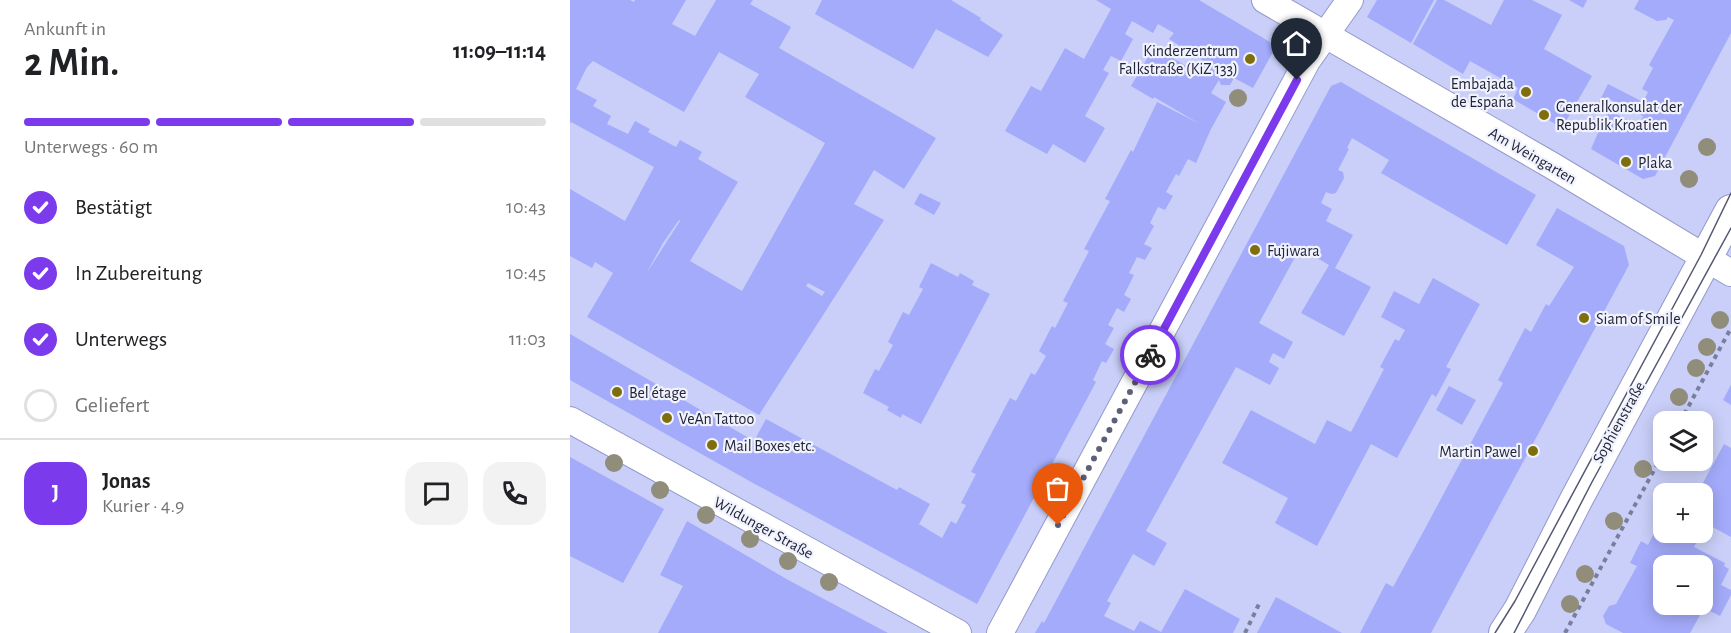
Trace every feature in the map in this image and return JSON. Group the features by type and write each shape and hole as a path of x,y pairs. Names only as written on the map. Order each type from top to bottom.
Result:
{"street":[{"name":"Am Weingarten","path":"1265,0 1551,165 1719,266"},
{"path":"1000,633 1307,62 1350,0"},
{"name":"Sophienstraße","path":"1505,633 1520,610 1581,489 1719,266 1731,211"},
{"name":"Wildunger Straße","path":"570,420 958,633"}],"path":[{"path":"1686,411 1731,328"},
{"path":"1565,633 1654,471"},
{"path":"1245,633 1260,602"}],"building":[{"path":"570,0 630,0 634,2 635,0 686,0 672,24 695,36 716,0 753,0 750,4 791,27 779,48 936,138 904,189 874,170 854,204 884,220 759,415 587,317 613,273 595,262 592,268 570,256 570,189 625,221 654,167 571,122 570,125","holes":["719,52 759,74 745,97 825,143 742,291 690,261 738,182 698,159 702,152 680,140 676,147 648,132 650,129 635,121 628,134 607,124 611,116 593,106 597,100 576,89 587,67 593,61 684,112","679,220 646,274 663,243","808,283 825,292 822,296 806,286"]},
{"path":"822,0 951,0 981,18 980,20 1003,35 988,57 936,29 913,69 815,14"},
{"path":"1096,0 1199,0 1270,42 1273,52 1253,88 1234,78 1230,85 1221,85 1219,80 1211,93 1226,102 1196,163 1188,159 1179,176 1176,174 1166,192 1173,196 1165,210 1158,207 1150,223 1154,226 1144,244 1152,248 1145,260 1137,257 1129,273 1134,275 1124,295 1131,299 1124,312 1117,308 1108,325 1114,328 1105,344 1114,349 1106,363 1102,361 1093,380 1096,382 977,604 753,483 570,380 570,334 754,441 766,419 897,490 899,487 930,504 919,524 942,538 951,521 956,524 966,505 961,503 976,474 971,472 1010,398 1016,401 1031,373 1035,375 1046,356 1039,351 1052,326 1055,328 1068,303 1063,301 1089,251 1084,249 1110,201 1105,199 1131,150 1133,152 1157,102 1200,124 1131,86 1154,47 1198,73 1204,61 1169,39 1174,33 1158,24 1153,33 1132,21 1125,34 1133,39 1121,61 1111,56 1103,70 1109,73 1085,116 1105,128 1085,163 1053,144 1047,154 1005,131 1031,86 1041,91 1065,48 1084,59 1111,9"},
{"path":"1377,0 1434,0 1411,43 1367,17"},
{"path":"1437,0 1444,0 1491,25 1504,0 1532,0 1562,15 1544,49 1592,76 1562,128 1513,99 1518,88 1470,61 1463,74 1413,44"},
{"path":"1569,0 1587,0 1583,8"},
{"path":"1639,0 1731,0 1731,33 1655,176 1643,179 1591,149 1608,110 1639,126 1643,116 1609,99 1605,107 1598,104 1608,84 1643,102 1648,92 1642,89 1653,68 1649,65 1674,20 1668,17 1666,20 1657,21 1634,9"},
{"path":"1341,82 1536,195 1507,245 1381,173 1389,160 1352,138 1338,170 1343,172 1344,178 1336,193 1326,192 1321,203 1332,209 1326,221 1353,235 1335,268 1371,287 1344,336 1301,313 1329,265 1300,248 1259,323 1293,342 1284,359 1273,353 1269,362 1279,368 1270,385 1236,367 1146,531 1167,543 1154,566 1133,554 1107,601 1111,603 1104,616 1134,631 1140,621 1161,632 1185,589 1240,619 1233,633 1035,633 1042,621 1044,623 1331,86"},
{"path":"920,193 941,203 934,215 914,204"},
{"path":"1557,208 1624,246 1629,265 1431,633 1360,633 1386,583 1393,587 1421,536 1503,383 1498,380 1525,328 1531,332 1546,304 1549,306 1574,267 1536,245"},
{"path":"931,263 958,277 960,273 974,281 972,285 990,294 921,424 902,414 901,418 887,410 889,407 863,393 875,369 879,371 893,345 888,342 903,312 909,315 923,289 919,287"},
{"path":"1433,278 1480,304 1446,367 1451,369 1436,397 1432,394 1397,458 1371,444 1317,546 1275,523 1288,498 1222,463 1251,410 1315,444 1327,420 1351,432 1384,369 1380,367 1395,339 1399,341 1405,330 1381,317 1394,291 1419,304"},
{"path":"1731,385 1731,405 1723,400"},
{"path":"1449,386 1476,400 1462,425 1436,410"},
{"path":"1724,444 1731,448 1731,537 1713,527 1713,483 1703,483 1709,471 1713,471 1713,464"},
{"path":"570,457 664,509 623,583 570,556"},
{"path":"687,521 790,581 888,633 658,633 683,586 660,575"},
{"path":"1653,535 1653,543 1696,543 1694,547 1710,555 1653,555 1653,615 1700,615 1690,633 1623,633 1606,624 1603,616 1609,606 1616,604 1637,566 1630,563 1641,541 1648,545"},
{"path":"1713,557 1725,563 1724,566 1729,569 1721,585 1731,590 1731,595 1720,616 1713,612"},
{"path":"1276,597 1342,633 1257,633"}],"tram line":[{"path":"1495,633 1515,601 1701,255 1731,193"},
{"path":"1514,633 1592,482 1731,228"}],"way so far":[{"path":"1058,525 1150,355"}],"place":[{"name":"Kinderzentrum Falkstraße (KiZ 133)","path":"1250,59"},
{"name":"Embajada de España","path":"1526,92"},
{"name":"Generalkonsulat der Republik Kroatien","path":"1544,115"},
{"name":"Plaka","path":"1626,162"},
{"name":"Fujiwara","path":"1255,250"},
{"name":"Siam of Smile","path":"1584,318"},
{"name":"Bel étage","path":"617,392"},
{"name":"VeAn Tattoo","path":"667,418"},
{"name":"Mail Boxes etc.","path":"712,445"},
{"name":"Martin Pawel","path":"1533,451"}],"route":[{"path":"1150,355 1297,80"}]}
